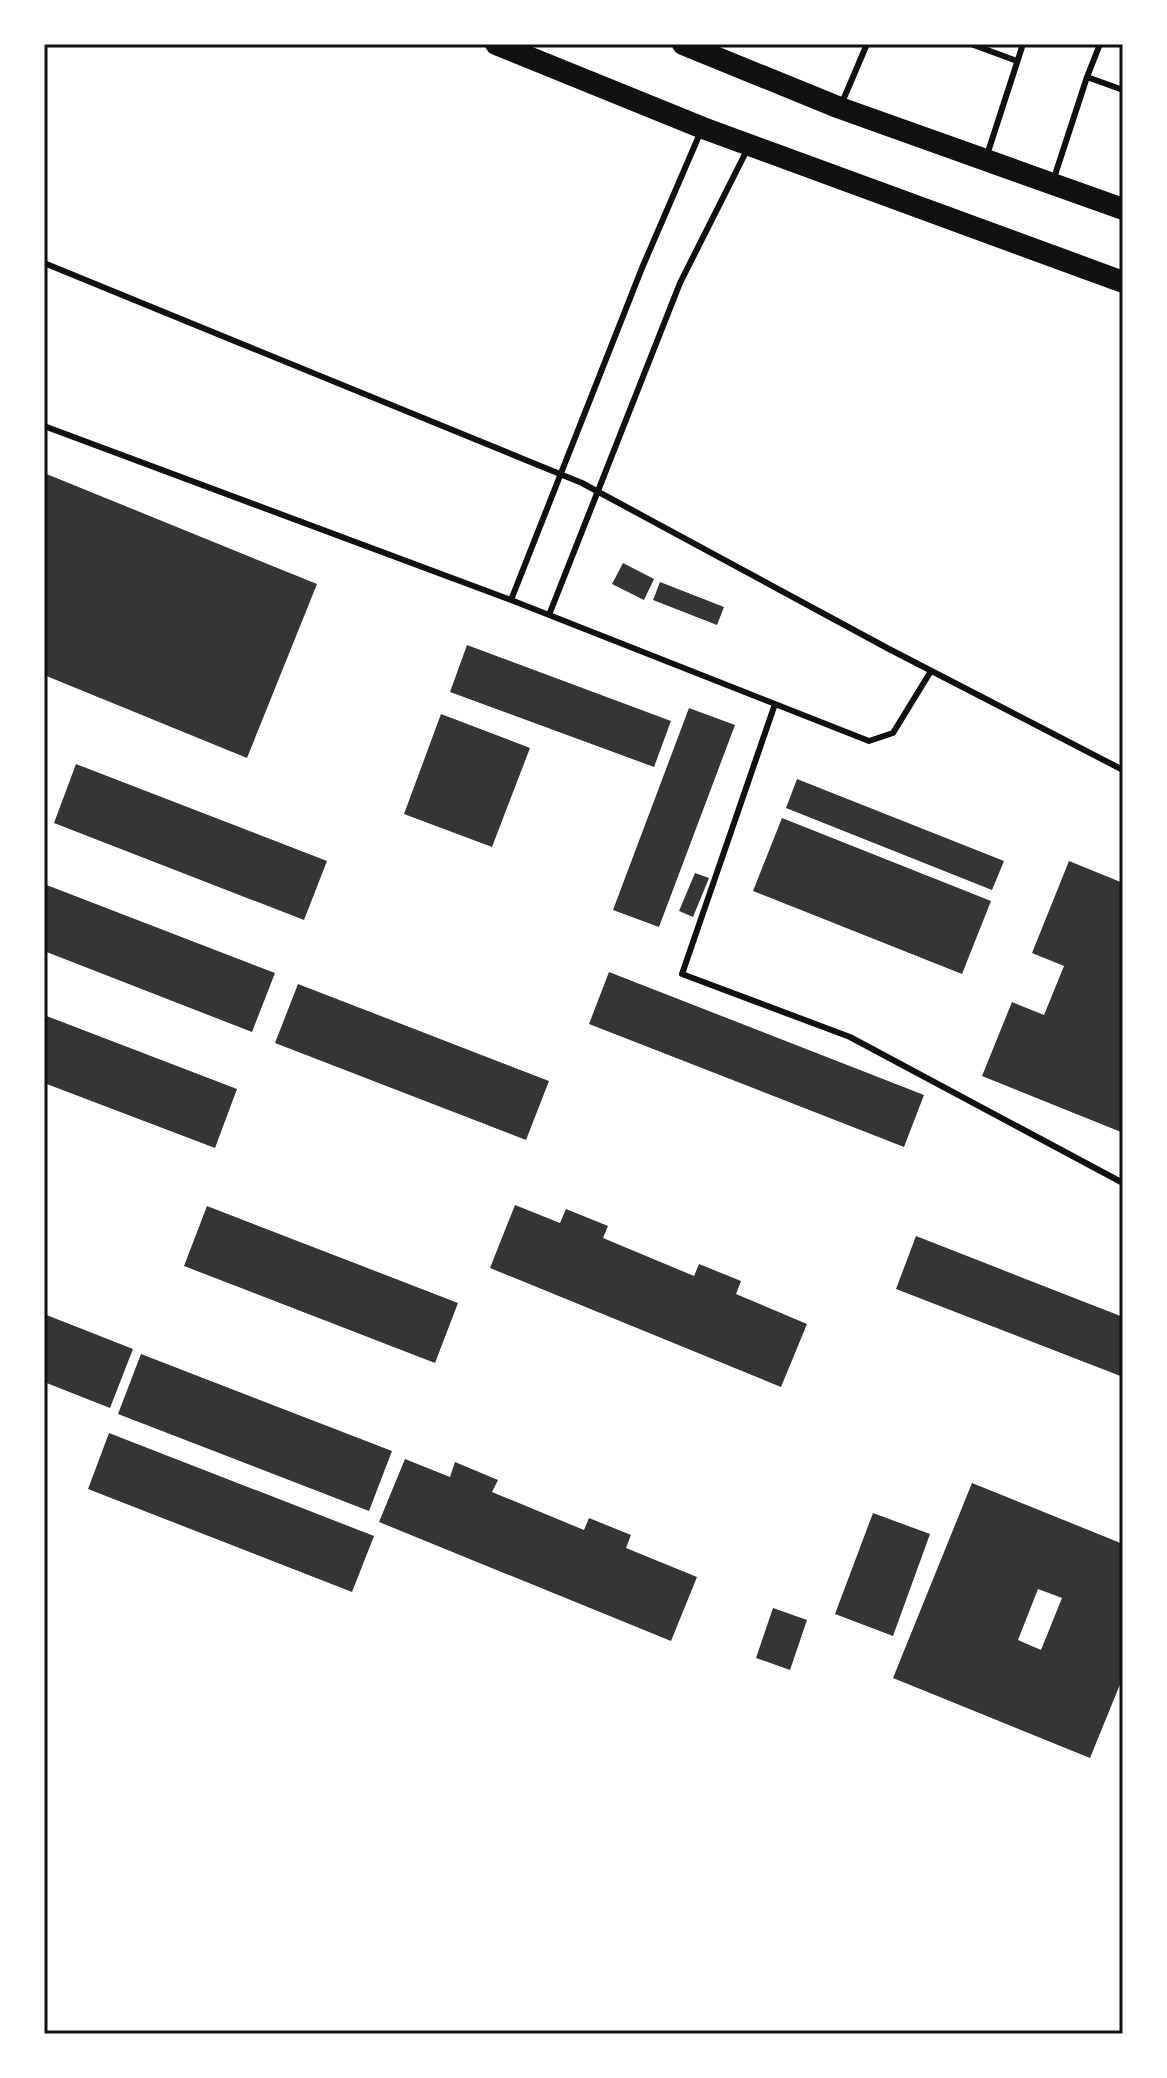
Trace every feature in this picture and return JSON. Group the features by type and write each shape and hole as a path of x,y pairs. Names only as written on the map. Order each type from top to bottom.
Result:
{"highway":[{"path":"496,44 703,128 1123,282"},
{"path":"683,44 840,108 1123,209"}],"lane":[{"path":"840,108 867,44"},
{"path":"971,44 1017,61"},
{"path":"985,161 1023,44"},
{"path":"1052,185 1100,44"},
{"path":"1087,77 1123,90"},
{"path":"511,600 642,268 703,128"},
{"path":"549,615 680,283 750,145"},
{"path":"44,263 561,474 1123,770"},
{"path":"44,426 511,600 869,741 893,733 931,671"},
{"path":"775,704 682,974 850,1037 1123,1183"}],"building":[{"path":"44,473 317,584 247,758 44,675"},
{"path":"623,563 654,579 644,600 612,584"},
{"path":"660,582 724,607 717,625 653,600"},
{"path":"467,645 671,721 654,767 450,692"},
{"path":"689,708 735,725 659,927 613,910"},
{"path":"441,714 530,748 492,847 404,814"},
{"path":"76,764 327,861 304,920 54,823"},
{"path":"797,779 1004,861 992,890 786,808"},
{"path":"782,818 991,901 962,974 753,891"},
{"path":"1069,861 1123,883 1121,1132 982,1076 1012,1002 1044,1015 1064,966 1032,953"},
{"path":"695,873 709,878 693,917 679,911"},
{"path":"44,884 275,973 252,1032 44,951"},
{"path":"609,972 924,1095 904,1147 589,1024"},
{"path":"298,984 549,1081 526,1140 275,1043"},
{"path":"44,1015 237,1089 215,1148 44,1083"},
{"path":"515,1205 560,1223 566,1209 608,1226 603,1238 694,1276 699,1264 741,1281 736,1294 807,1324 781,1387 490,1268"},
{"path":"207,1206 458,1303 435,1363 184,1266"},
{"path":"916,1236 1123,1317 1123,1377 896,1289"},
{"path":"44,1314 133,1349 110,1408 44,1382"},
{"path":"141,1354 392,1451 369,1511 118,1414"},
{"path":"109,1433 374,1536 352,1592 88,1489"},
{"path":"405,1459 450,1477 455,1462 498,1480 492,1492 584,1530 589,1518 631,1535 626,1548 697,1577 671,1641 379,1522"},
{"path":"972,1483 1123,1544 1123,1677 1090,1758 893,1678","holes":["1038,1589 1062,1598 1041,1650 1018,1640"]},
{"path":"873,1513 930,1534 893,1636 835,1614"},
{"path":"773,1608 807,1620 790,1670 756,1658"}]}
